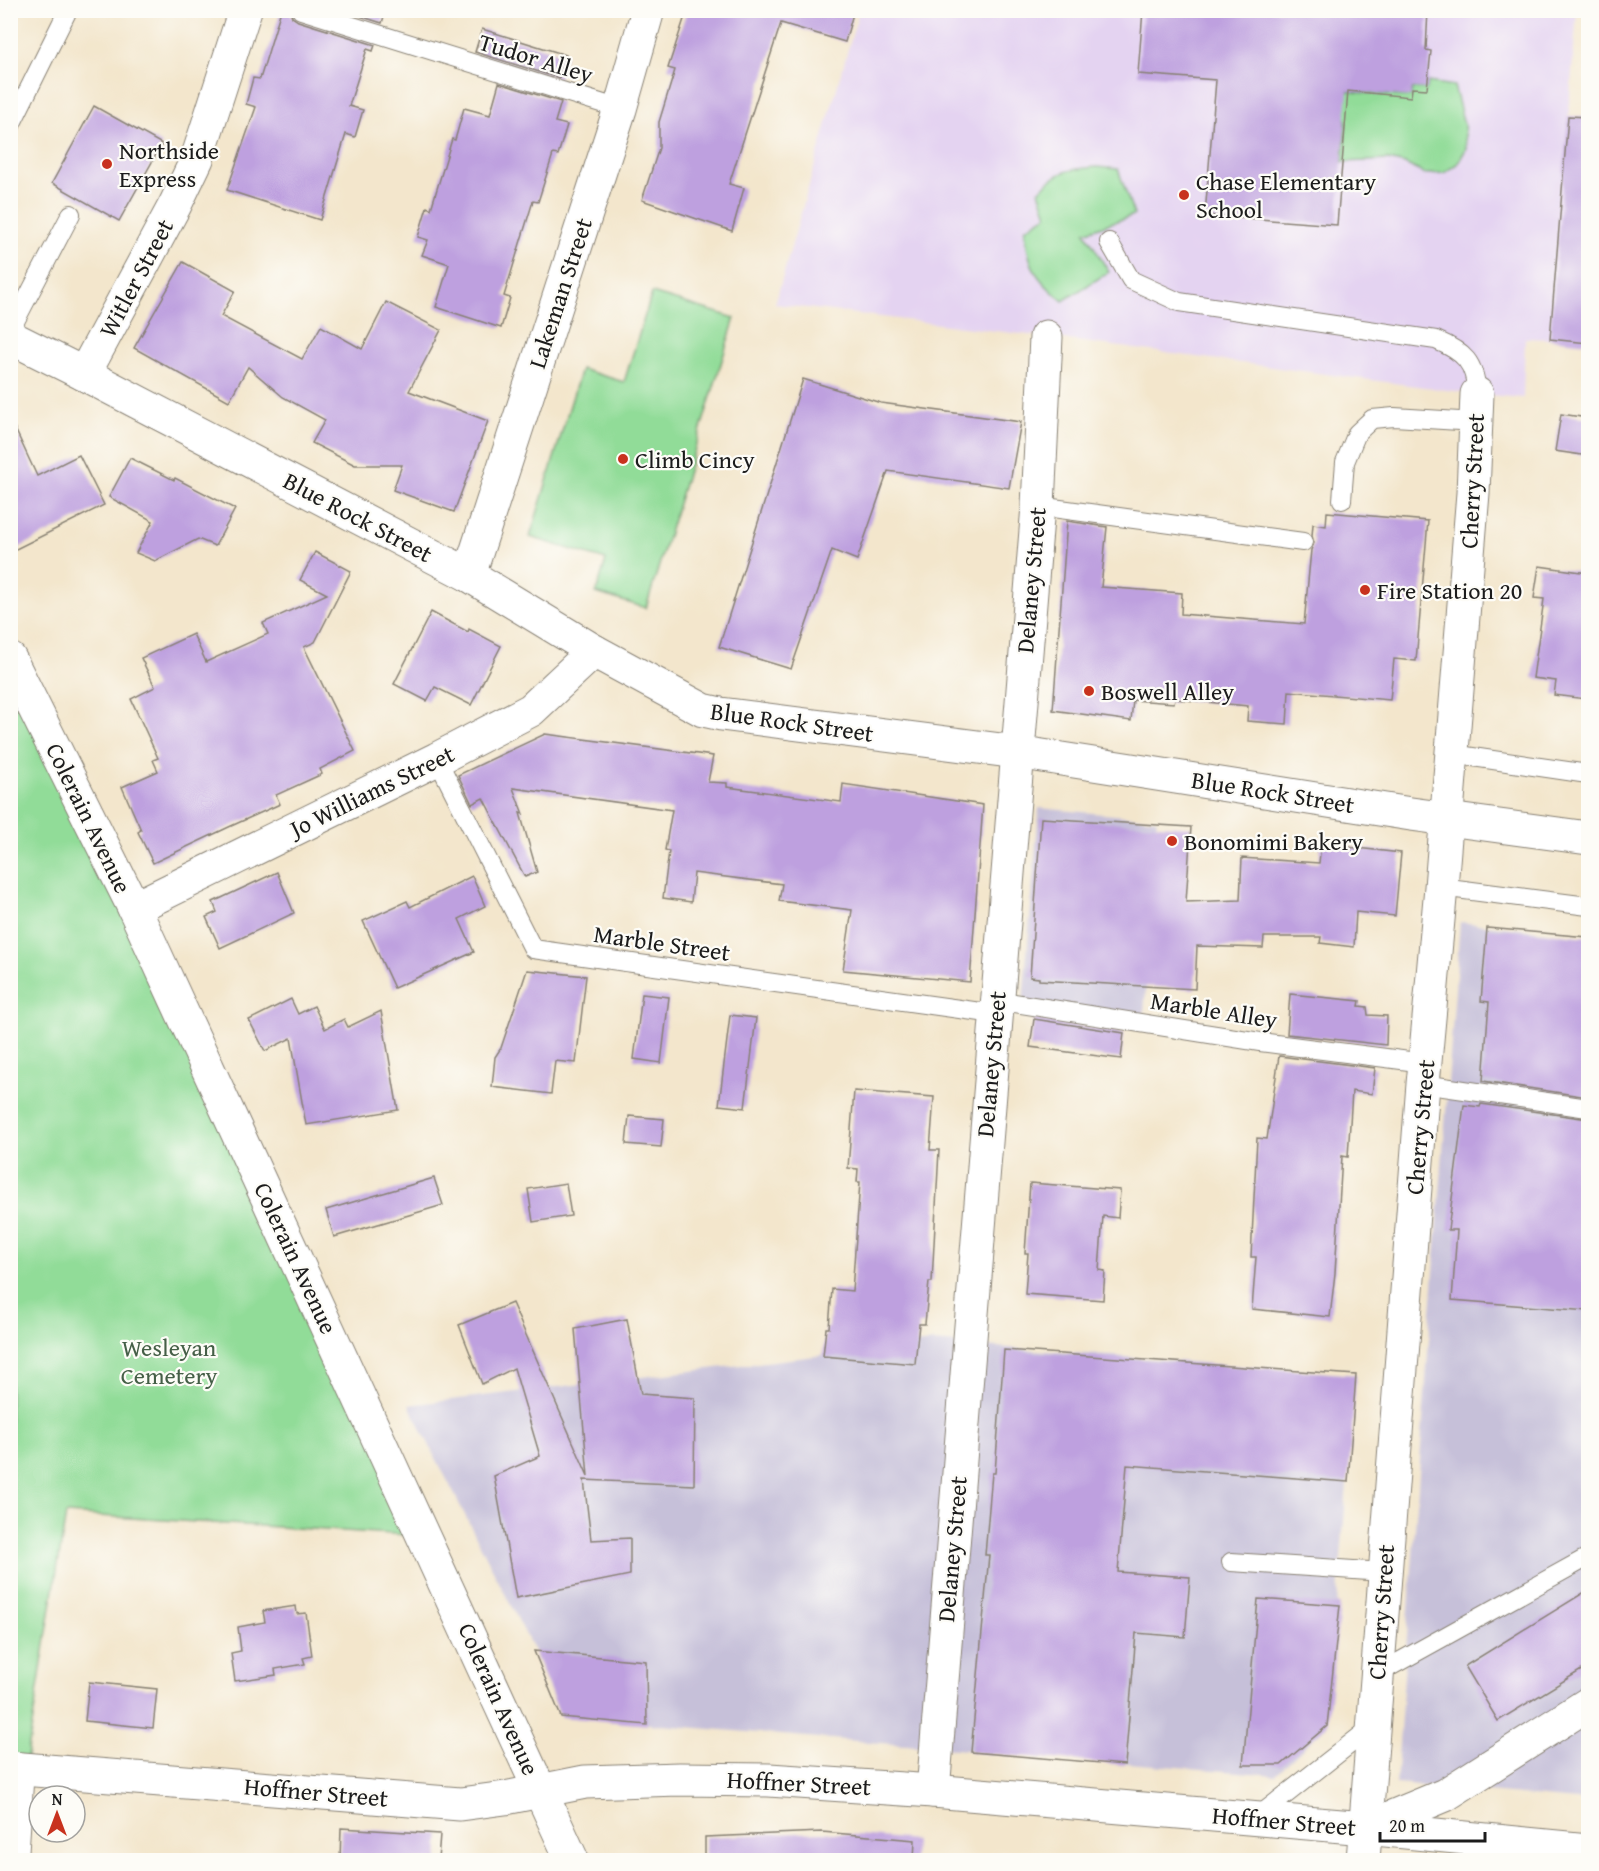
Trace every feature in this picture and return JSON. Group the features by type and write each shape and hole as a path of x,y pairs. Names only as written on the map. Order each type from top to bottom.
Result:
{"street":[{"name":"Witler Street","path":"84,374 175,205 197,159 245,10"},
{"name":"Lakeman Street","path":"469,575 620,109 648,10"},
{"name":"Blue Rock Street","path":"10,337 469,575 594,651 703,710 733,716 1017,752 1447,819 1588,838"},
{"name":"Delaney Street","path":"933,1791 1038,506 1046,337"},
{"name":"Cherry Street","path":"1363,1860 1424,1074 1442,887 1473,493 1476,408"},
{"name":"Jo Williams Street","path":"134,908 437,759 531,710 594,651"},
{"name":"Colerain Avenue","path":"10,659 134,908 572,1860"},
{"path":"1365,1828 1445,1795 1588,1704"},
{"name":"Hoffner Street","path":"18,1768 460,1804 585,1782 679,1779 769,1780 933,1791 1365,1828 1588,1850"}],"lane":[{"path":"10,127 68,10"},
{"name":"Tudor Alley","path":"301,10 620,109"},
{"path":"10,331 71,214"},
{"path":"1109,242 1131,280 1179,302 1436,340 1451,346 1467,358 1476,377 1476,408 1371,420 1357,433 1345,462 1342,500"},
{"path":"1038,506 1303,542"},
{"path":"1452,754 1588,774"},
{"name":"Marble Street","path":"437,759 533,949 996,1007"},
{"path":"1442,887 1588,906"},
{"name":"Marble Alley","path":"996,1007 1260,1042 1588,1108"},
{"path":"1377,1674 1588,1557"},
{"path":"1231,1562 1384,1572"},
{"path":"1255,1819 1373,1726"},
{"path":"18,1768 19,1860"}],"shaded area":[{"name":"Chase Elementary School","path":"859,11 1577,11 1550,339 1525,338 1523,398 775,304"},
{"path":"1039,808 1157,819 1143,1030 1022,1016"},
{"path":"1460,922 1588,937 1588,1801 1396,1784"},
{"path":"932,1342 1356,1375 1327,1726 1275,1775 561,1717 534,1651 409,1405"}],"green space":[{"path":"1428,82 1454,86 1464,124 1466,149 1458,163 1444,173 1425,174 1405,164 1389,160 1343,162 1346,119 1307,88 1411,97 1412,88 1427,89"},
{"path":"1097,167 1118,169 1134,215 1085,232 1109,272 1063,301 1045,285 1034,270 1028,252 1025,229 1047,215 1039,191 1046,184 1065,172"},
{"name":"Climb Cincy","path":"652,293 735,318 646,608 596,593 606,560 530,537 581,369 624,382"},
{"name":"Wesleyan Cemetery","path":"10,659 424,1536 66,1514 25,1769 10,1768"}],"building":[{"path":"281,10 290,10 292,17 298,21 375,45 373,51 367,49 349,106 363,110 355,137 346,134 320,220 227,190 256,107 246,104 253,78 260,79"},
{"path":"341,10 386,10 382,23"},
{"path":"687,10 854,10 845,42 781,23 729,184 744,188 732,231 642,200 659,148 659,122 675,70 668,68"},
{"path":"1143,10 1428,10 1426,50 1431,51 1427,89 1412,88 1411,97 1348,91 1337,225 1205,215 1216,80 1138,74"},
{"path":"482,29 566,55 559,78 475,52"},
{"path":"499,83 561,102 555,122 567,125 558,155 553,154 538,202 533,201 504,296 510,298 501,328 436,307 449,264 422,255 428,240 418,237 427,207 431,209 464,108 490,115"},
{"name":"Northside Express","path":"94,106 162,144 119,221 52,183"},
{"path":"1568,116 1588,117 1588,343 1550,339"},
{"path":"183,262 235,291 221,316 302,359 321,326 362,349 386,302 441,330 409,391 488,421 454,512 393,490 402,465 355,465 312,443 325,420 283,397 248,367 229,401 134,348"},
{"path":"803,379 881,403 1021,422 1009,488 888,471 857,560 832,550 791,669 719,647"},
{"path":"1561,414 1588,418 1588,456 1555,451"},
{"path":"10,418 37,476 79,455 104,505 10,552"},
{"path":"130,458 235,509 215,546 198,539 155,561 136,553 153,521 109,497"},
{"path":"1327,512 1428,521 1416,661 1394,659 1390,700 1289,691 1287,724 1247,721 1248,706 1175,699 1174,703 1133,700 1131,721 1053,710 1067,521 1107,527 1101,587 1182,593 1181,614 1304,624 1311,550 1314,543 1313,524 1326,526"},
{"path":"315,552 351,571 315,642 304,647 355,751 320,769 322,774 276,795 280,804 153,863 138,832 141,830 122,787 158,771 153,760 158,758 131,699 155,687 141,658 193,634 206,662 268,634 263,623 327,594 300,580"},
{"path":"1539,566 1588,573 1586,699 1554,695 1556,681 1533,678 1544,599 1534,598"},
{"path":"431,612 468,632 469,629 501,646 471,705 435,687 427,701 394,684"},
{"path":"545,734 713,756 708,782 727,783 727,787 841,802 843,784 983,805 970,982 843,970 852,910 779,901 782,884 694,873 691,902 663,898 669,851 665,850 672,810 513,788 523,814 520,813 537,872 525,877 483,798 472,804 458,775"},
{"path":"1041,818 1191,827 1186,902 1240,900 1242,858 1319,863 1321,844 1401,853 1395,916 1356,912 1354,947 1320,943 1321,937 1264,937 1263,948 1197,946 1195,989 1039,980 1039,978 1030,977"},
{"path":"277,872 294,913 220,948 206,917 217,912 213,902"},
{"path":"472,876 485,906 459,919 474,952 394,988 363,921 407,901 410,907"},
{"path":"1487,928 1588,937 1588,1097 1483,1081 1489,1002 1481,1001"},
{"path":"527,970 586,976 576,1063 555,1061 551,1094 492,1087 495,1057 501,1048"},
{"path":"642,994 669,997 661,1063 634,1059"},
{"path":"1290,994 1360,1001 1359,1006 1367,1007 1368,1015 1387,1016 1386,1045 1287,1034"},
{"path":"291,999 298,1014 314,1006 325,1029 344,1019 348,1027 381,1011 398,1110 306,1125 291,1038 265,1051 249,1020"},
{"path":"730,1015 756,1018 745,1108 719,1105"},
{"path":"1034,1019 1124,1033 1121,1059 1030,1047"},
{"path":"1279,1056 1375,1068 1372,1094 1352,1091 1348,1157 1342,1156 1330,1317 1252,1309 1256,1257 1251,1257 1257,1138 1267,1139"},
{"path":"854,1091 934,1097 930,1150 939,1150 932,1282 929,1282 925,1324 919,1324 915,1364 823,1356 826,1328 829,1328 832,1289 852,1291 860,1182 857,1182 858,1169 848,1168"},
{"path":"1481,1104 1588,1119 1588,1311 1452,1300 1457,1230 1448,1230 1464,1105 1480,1107"},
{"path":"629,1116 664,1119 661,1147 626,1144"},
{"path":"434,1178 443,1205 334,1237 326,1210"},
{"path":"566,1183 571,1216 533,1222 528,1189"},
{"path":"1030,1183 1120,1190 1118,1218 1103,1216 1099,1270 1105,1271 1103,1300 1025,1294 1028,1253 1025,1253"},
{"path":"512,1303 588,1476 575,1329 627,1319 641,1394 695,1398 694,1485 584,1480 591,1540 630,1538 630,1575 516,1598 494,1476 540,1456 514,1368 482,1384 459,1325"},
{"path":"1004,1350 1356,1375 1348,1482 1127,1465 1118,1572 1190,1577 1185,1637 1136,1633 1125,1765 971,1752 989,1555 985,1555 992,1473 995,1473"},
{"path":"1588,1590 1588,1666 1498,1721 1465,1666"},
{"path":"1258,1599 1340,1605 1327,1726 1281,1765 1243,1765"},
{"path":"296,1606 297,1614 306,1613 312,1656 303,1658 305,1664 275,1669 276,1675 235,1681 231,1653 241,1651 238,1627 265,1622 263,1611"},
{"path":"534,1651 646,1661 647,1725 561,1717"},
{"path":"89,1682 157,1689 153,1728 85,1721"},
{"path":"341,1828 440,1834 438,1860 340,1860"},
{"path":"822,1832 915,1840 914,1860 705,1860 705,1837"}],"place":[{"name":"Northside Express","path":"107,164"},
{"name":"Chase Elementary School","path":"1184,195"},
{"name":"Climb Cincy","path":"623,459"},
{"name":"Fire Station 20","path":"1365,590"},
{"name":"Boswell Alley","path":"1089,691"},
{"name":"Bonomimi Bakery","path":"1172,841"}]}
